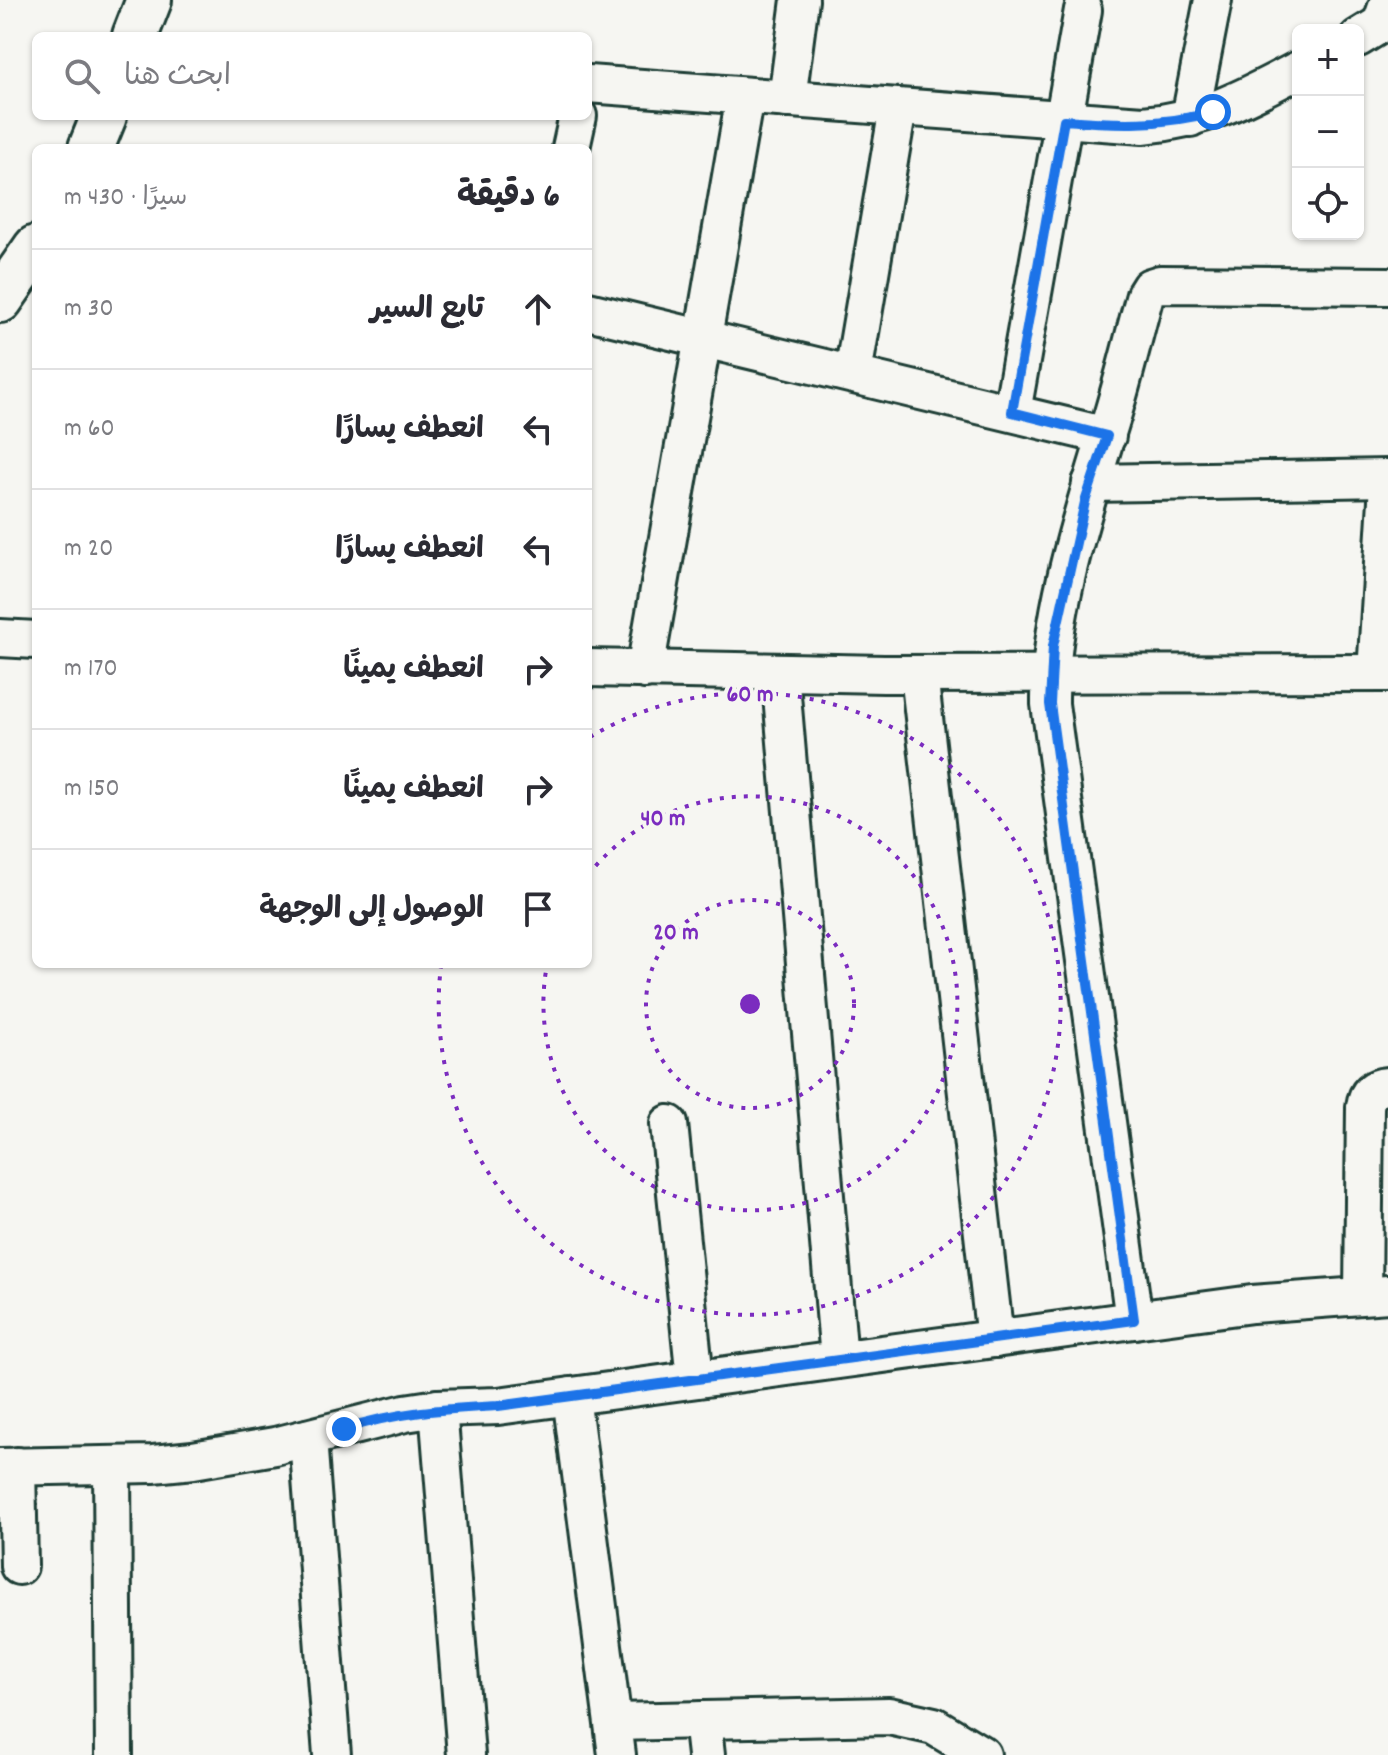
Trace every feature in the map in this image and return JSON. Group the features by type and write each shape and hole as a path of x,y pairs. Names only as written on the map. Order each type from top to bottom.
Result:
{"main road":[{"path":"137,32 149,0"},
{"path":"93,144 102,120"},
{"path":"0,300 32,254"}],"street":[{"path":"787,99 800,0"},
{"path":"1190,118 1213,0"},
{"path":"1012,412 1083,10"},
{"path":"592,84 1143,125 1190,118 1235,103 1292,73"},
{"path":"645,670 745,96"},
{"path":"853,374 898,108"},
{"path":"572,144 577,120"},
{"path":"1134,1320 1054,735 1050,674 1053,646 1091,483 1107,436 1145,295 1150,287 1155,284 1388,286"},
{"path":"592,312 1107,436"},
{"path":"1091,483 1388,478"},
{"path":"592,668 919,674 1382,673 1388,485"},
{"path":"0,638 32,640"},
{"path":"780,672 839,1359"},
{"path":"919,674 995,1339"},
{"path":"19,1566 9,1467 193,1460 438,1408 498,1406 1252,1304 1376,1295 1365,1107 1371,1092 1388,1086"},
{"path":"669,1124 695,1379"},
{"path":"571,1396 616,1739 704,1738 889,1716 934,1726 982,1755"},
{"path":"438,1408 466,1755"},
{"path":"308,1438 332,1755"},
{"path":"112,1465 114,1755"}],"route":[{"path":"344,1429 372,1420 438,1408 498,1406 1134,1320 1050,704 1053,646 1085,502 1107,436 1012,412 1064,120 1143,125 1213,112"}]}
